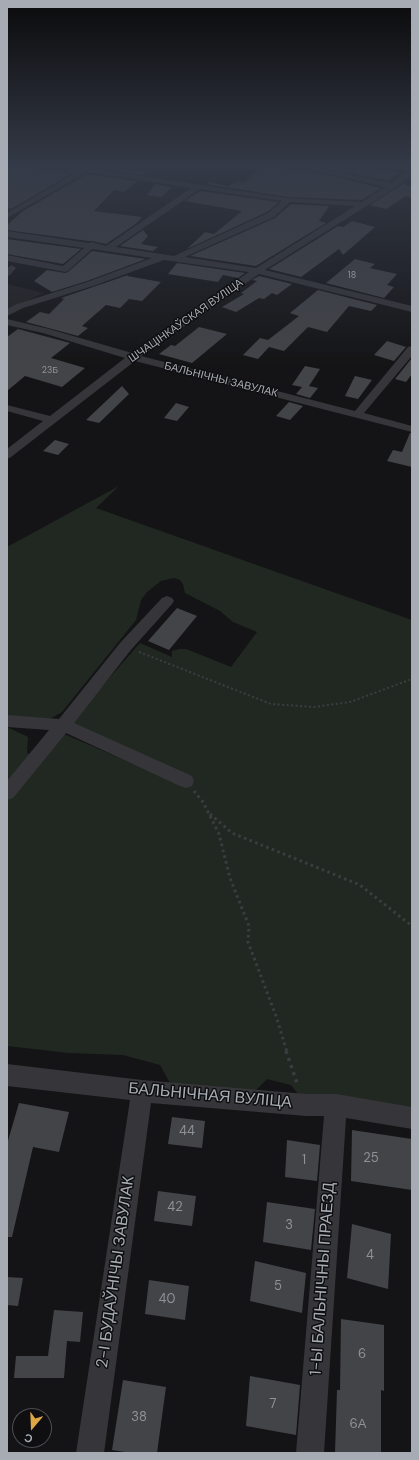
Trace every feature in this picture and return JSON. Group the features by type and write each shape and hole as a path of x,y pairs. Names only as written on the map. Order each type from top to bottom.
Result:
{"street":[{"path":"109,248 131,233"},
{"path":"175,258 232,233"},
{"name":"ШЧАЦІНКАЎСКАЯ ВУЛІЦА","path":"7,455 133,358 259,270 318,233"},
{"path":"7,234 259,270 412,309"},
{"path":"7,258 65,269 92,245"},
{"path":"7,312 20,306 90,284 164,256"},
{"path":"9,269 30,271"},
{"name":"БАЛЬНІЧНЫ ЗАВУЛАК","path":"7,322 46,331 133,358 412,429"},
{"path":"357,415 412,349"},
{"path":"398,366 412,369"},
{"path":"7,408 52,420"},
{"path":"7,793 125,647 167,601"},
{"path":"7,721 63,725 186,781"},
{"name":"БАЛЬНІЧНАЯ ВУЛІЦА","path":"7,1075 142,1091 306,1105 336,1105 412,1118"},
{"name":"2-І БУДАЎНІЧЫ ЗАВУЛАК","path":"90,1453 142,1091"},
{"name":"1-Ы БАЛЬНІЧНЫ ПРАЕЗД","path":"310,1453 336,1105"}],"path":[{"path":"125,647 271,704 314,707 350,702 412,679"},
{"path":"186,781 203,802 219,834 230,878 249,926 248,942 276,1016 292,1070 306,1105"},
{"path":"208,812 232,833 360,885 412,926"}],"shaded area":[{"path":"7,284 44,293 7,310"},
{"path":"119,486 96,508 412,620 412,1108 299,1095 291,1085 267,1079 253,1093 170,1083 160,1065 123,1055 69,1053 7,1046 7,727 28,737 27,753 40,758 64,734 184,786 69,724 140,643 172,657 172,651 186,649 231,667 257,632 233,622 220,611 185,593 183,584 180,580 174,578 161,581 147,592 141,600 136,620 62,712 48,720 7,717 7,547"}],"building":[{"path":"30,233 122,233 106,244"},
{"path":"138,233 146,233 148,236 141,244 158,247 153,251 120,246"},
{"path":"204,233 221,233 187,249"},
{"path":"241,233 310,233 256,266 190,256"},
{"path":"327,233 368,233 343,255 339,249 301,277 269,269"},
{"path":"7,239 81,249 63,264 7,254"},
{"path":"92,251 146,259 87,281 52,292 34,281 47,270 65,273 68,272"},
{"path":"355,259 375,264 370,268 397,274 387,285 394,287 384,298 326,283"},
{"path":"177,263 245,273 238,278 223,275 218,282 168,274"},
{"path":"128,275 127,276 161,282 142,301 129,299 120,308 106,305 82,326 88,328 78,336 26,322 40,312 49,314 64,299 61,298"},
{"path":"259,276 292,284 277,295 272,293 264,299 259,298 236,312 222,307 244,294 241,293 257,281 252,280"},
{"path":"318,290 377,305 371,311 349,306 327,332 308,327 284,351 269,347 258,359 243,355 260,338 268,340 299,316 290,313"},
{"path":"199,327 227,334 192,363 159,354 171,345 175,346"},
{"path":"18,329 70,343 51,358 85,368 62,387 25,376 7,391 7,337"},
{"path":"387,341 406,347 394,361 374,355"},
{"path":"412,358 412,374 406,382 395,379"},
{"path":"305,366 320,369 309,386 318,388 310,398 296,394 302,387 292,385"},
{"path":"355,376 372,380 358,399 345,396"},
{"path":"122,386 129,394 99,423 86,420"},
{"path":"289,402 303,406 290,420 276,416"},
{"path":"176,403 189,407 177,421 164,418"},
{"path":"410,433 412,433 412,467 387,461 393,450 402,452"},
{"path":"55,440 69,444 58,455 43,451"},
{"path":"177,608 197,616 169,650 148,641"},
{"path":"19,1103 69,1112 59,1152 33,1147 12,1237 7,1237 7,1144"},
{"path":"172,1117 205,1121 202,1148 168,1144"},
{"path":"352,1130 412,1139 412,1190 351,1181"},
{"path":"287,1140 320,1145 317,1181 285,1177"},
{"path":"158,1191 196,1196 192,1226 154,1221"},
{"path":"267,1202 315,1209 311,1250 263,1242"},
{"path":"352,1224 391,1234 388,1289 347,1278"},
{"path":"255,1261 306,1273 302,1313 250,1301"},
{"path":"7,1277 23,1278 18,1306 7,1305"},
{"path":"149,1280 189,1286 185,1320 145,1314"},
{"path":"54,1310 83,1312 80,1342 67,1341 64,1378 14,1378 16,1356 48,1356"},
{"path":"341,1319 384,1325 384,1391 381,1390 381,1453 335,1453 337,1390 340,1390"},
{"path":"250,1376 300,1385 296,1435 246,1426"},
{"path":"123,1380 166,1387 157,1453 131,1453 112,1450"}]}
